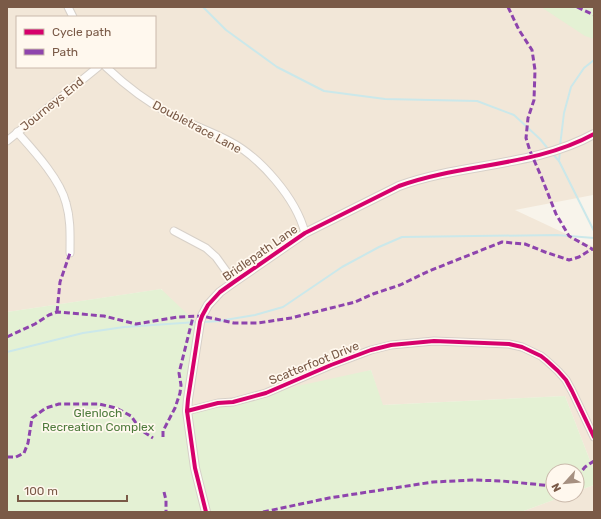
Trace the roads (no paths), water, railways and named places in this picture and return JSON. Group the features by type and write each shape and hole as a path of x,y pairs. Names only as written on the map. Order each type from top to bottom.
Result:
{"street":[{"path":"68,7 72,16"},
{"name":"Journeys End","path":"7,141 97,68"},
{"name":"Doubletrace Lane","path":"107,68 135,92 153,104 172,115 230,141 261,165 276,180 289,198 300,217 306,233"},
{"path":"17,132 57,182 63,194 70,224 70,253"},
{"name":"Bridlepath Lane","path":"206,512 195,468 187,411 202,316 208,305 220,292 306,233 386,191 414,180 533,157 574,143 594,134"},
{"path":"174,231 206,248 216,257 234,282"},
{"name":"Scatterfoot Drive","path":"187,411 218,403 233,402 266,393 370,350 391,345 434,341 509,344 522,347 541,356 558,371 566,380 594,436"}],"waterway":[{"path":"203,7 226,30 277,67 324,91 385,99 477,101 514,115 540,139 549,150"},
{"path":"560,146 564,113 571,87 584,68 594,60"},
{"path":"559,161 560,151"},
{"path":"552,153 559,161 594,231"},
{"path":"203,322 255,315 283,307 342,267 379,247 402,237 557,235 594,238"},
{"path":"7,352 83,333 124,327 197,322"}],"park label":[{"name":"Glenloch Recreation Complex","path":"98,420"}]}
